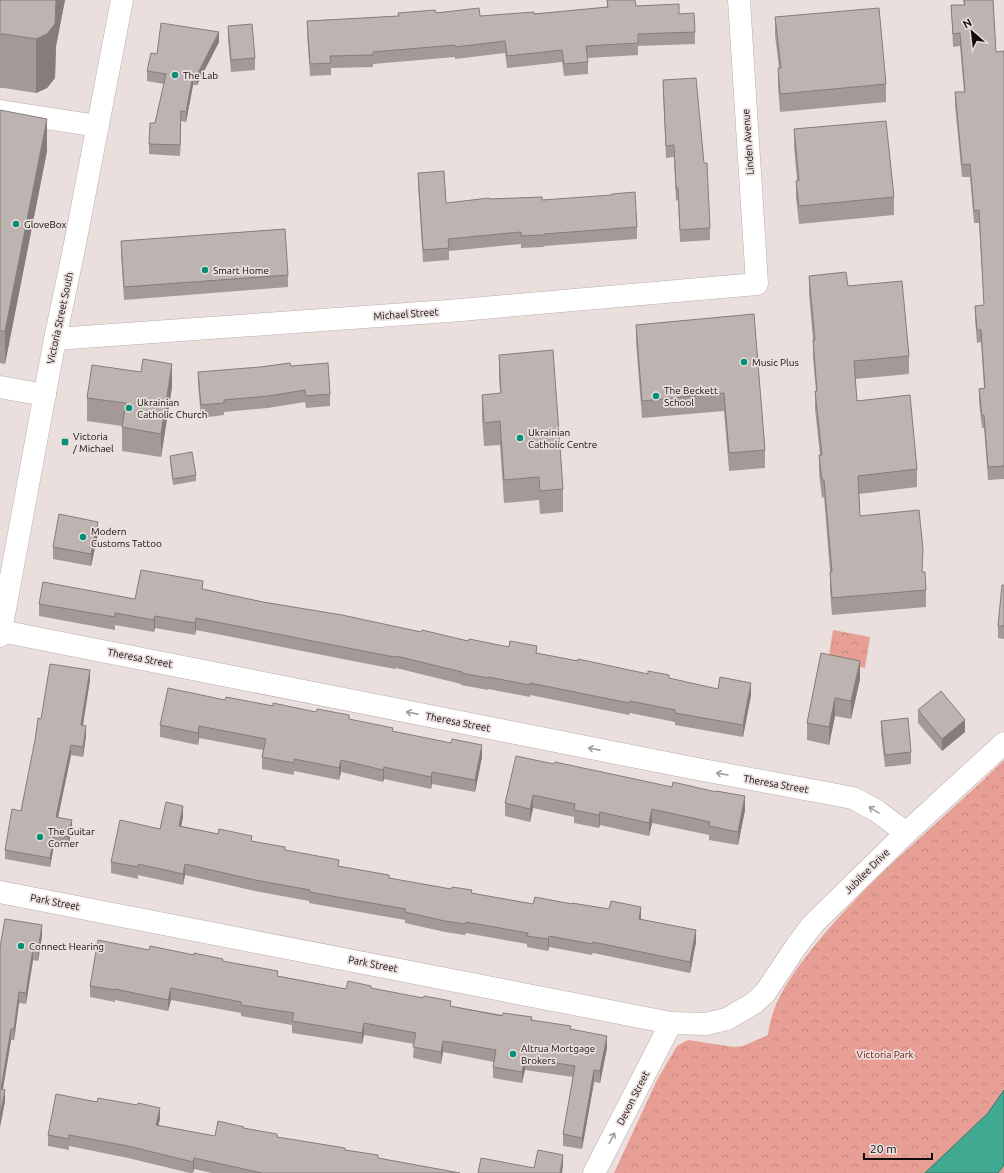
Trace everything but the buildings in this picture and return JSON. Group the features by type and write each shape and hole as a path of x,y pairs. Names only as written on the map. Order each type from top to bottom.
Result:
{"street":[{"name":"Victoria Street South","path":"0,633 55,339 74,254 122,0"},
{"name":"Linden Avenue","path":"739,0 757,284"},
{"path":"0,111 98,126"},
{"name":"Michael Street","path":"55,339 448,311 757,284"},
{"path":"0,387 45,395"},
{"name":"Theresa Street","path":"0,633 684,767 853,798 877,811 906,833"},
{"name":"Jubilee Drive","path":"743,1009 754,1003 765,993 813,924 906,833 1004,743"},
{"name":"Park Street","path":"0,892 671,1023 706,1024 727,1019 743,1009"},
{"name":"Devon Street","path":"594,1173 671,1023"}],"green space":[{"path":"833,630 870,637 865,668 828,661"},
{"name":"Victoria Park","path":"1004,760 1004,1173 614,1173 657,1080 677,1046 688,1040 734,1047 743,1046 768,1035 773,1012 784,989 804,959 834,923 880,875"}],"shaded area":[{"path":"1004,1090 1004,1165 998,1173 925,1173 988,1113"}],"place":[{"name":"The Lab","path":"175,75"},
{"name":"GloveBox","path":"16,224"},
{"name":"Smart Home","path":"205,270"},
{"name":"Music Plus","path":"744,362"},
{"name":"The Beckett School","path":"656,396"},
{"name":"Ukrainian Catholic Church","path":"129,408"},
{"name":"Ukrainian Catholic Centre","path":"520,438"},
{"name":"Victoria / Michael","path":"65,442"},
{"name":"Modern Customs Tattoo","path":"83,537"},
{"name":"The Guitar Corner","path":"40,837"},
{"name":"Connect Hearing","path":"21,946"},
{"name":"Altrua Mortgage Brokers","path":"513,1054"}]}
